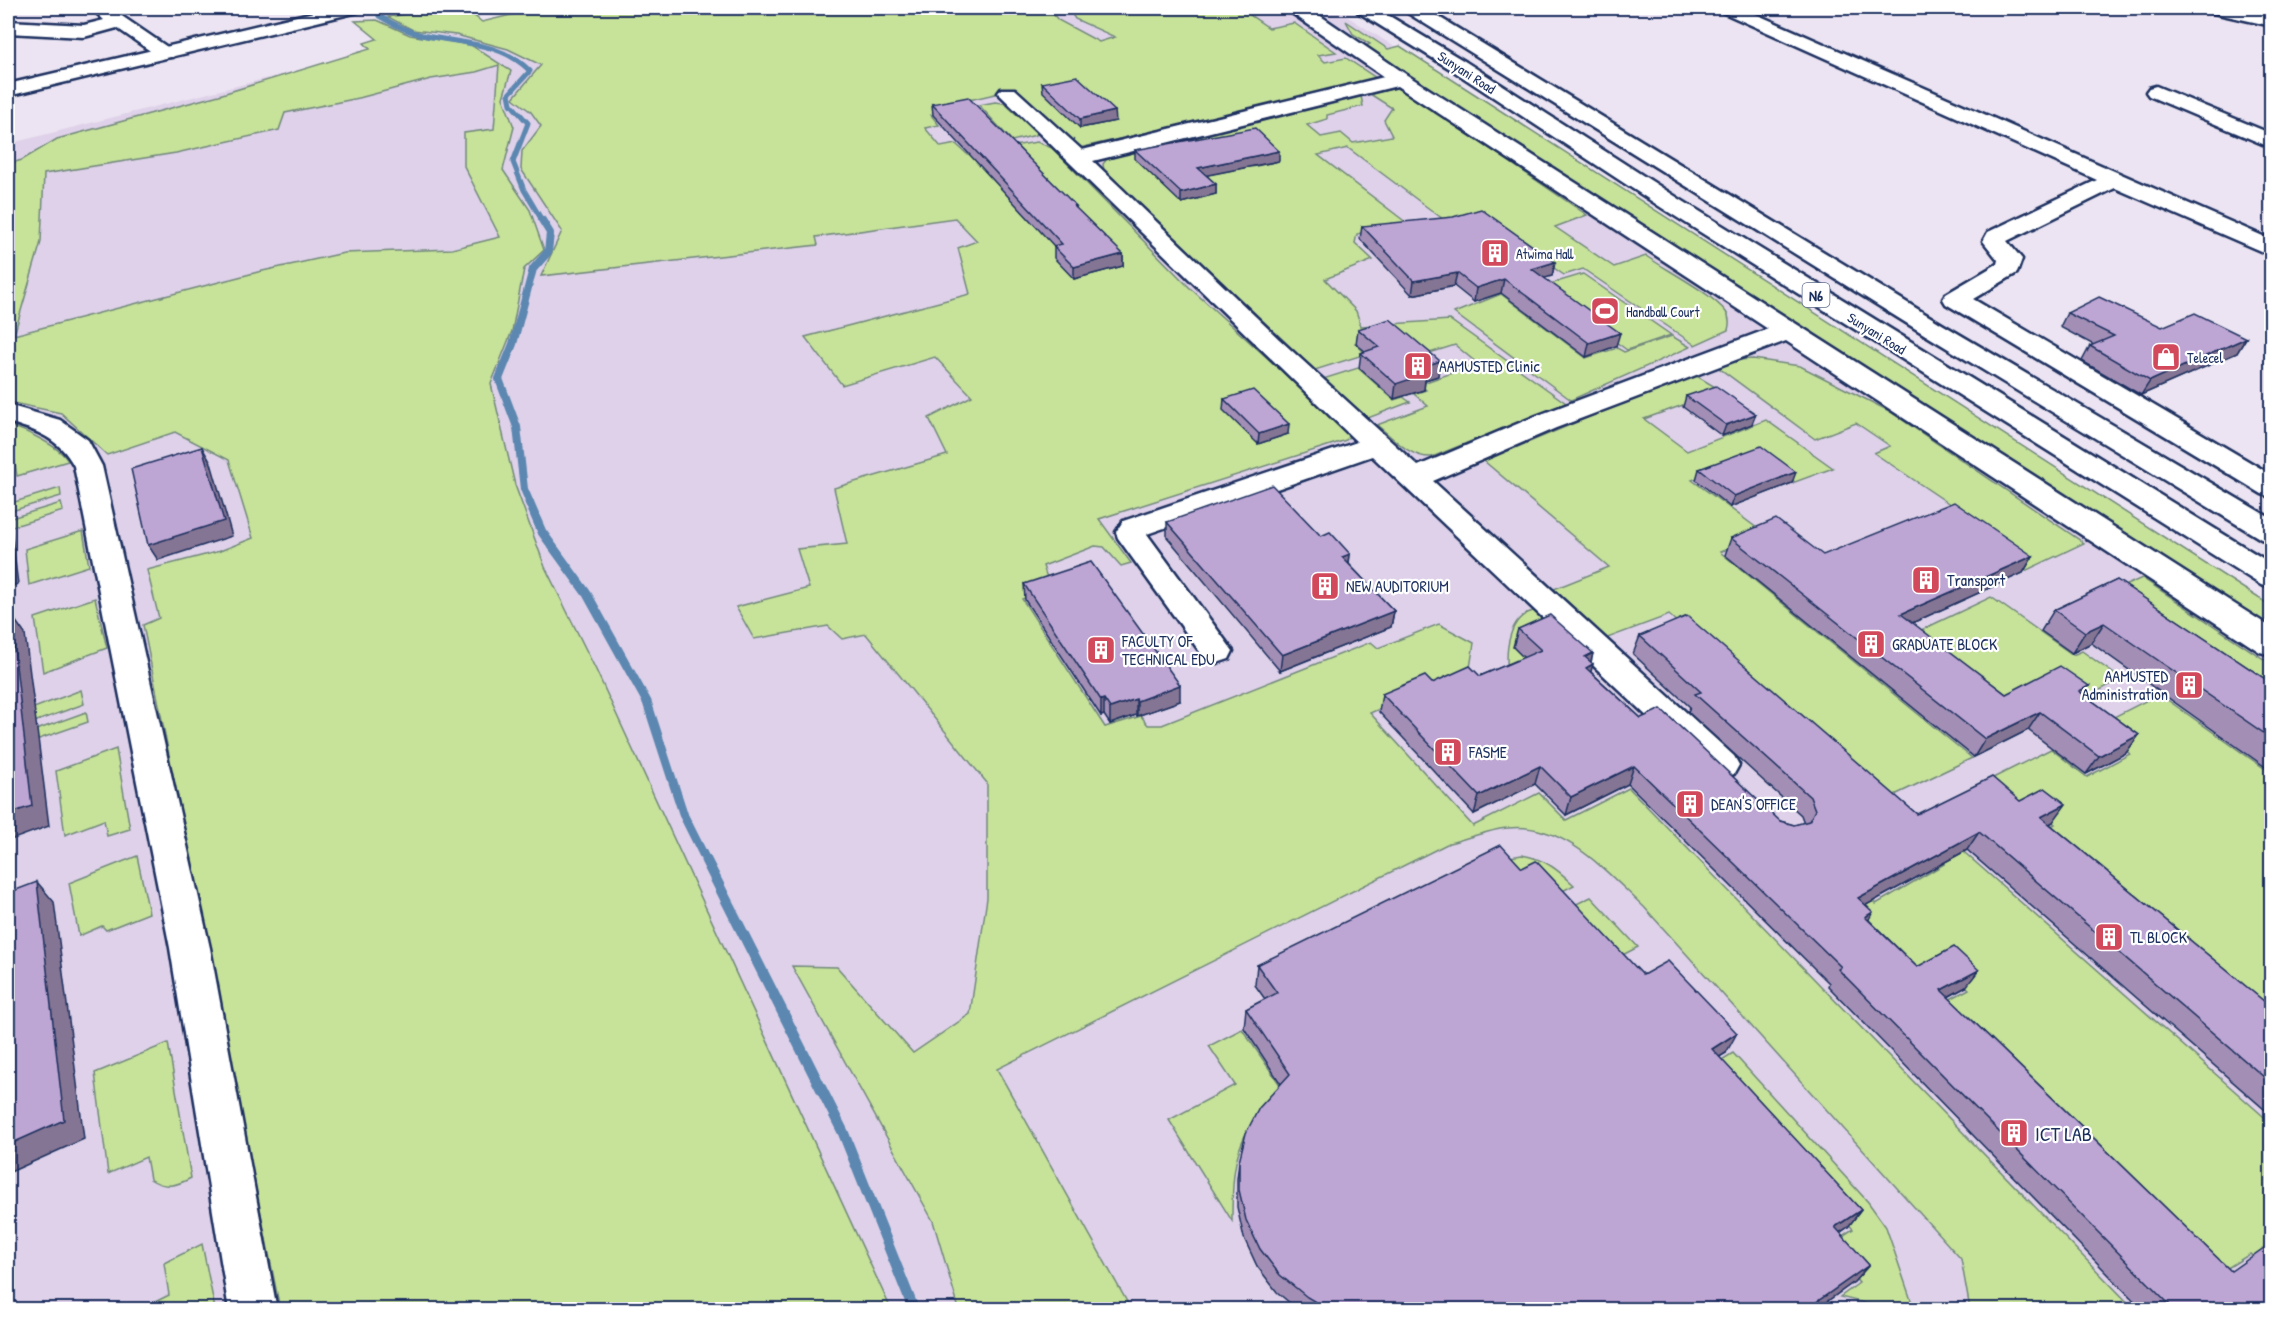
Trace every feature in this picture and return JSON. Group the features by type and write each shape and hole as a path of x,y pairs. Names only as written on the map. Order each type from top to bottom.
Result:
{"street":[{"path":"100,8 166,52"},
{"path":"8,90 352,8"},
{"path":"1318,8 1300,10 1400,79 2271,645"},
{"name":"Sunyani Road","path":"1364,8 1459,66 1670,203 2271,578"},
{"name":"N6","path":"1412,8 1933,329 2271,532"},
{"path":"1728,8 2271,249"},
{"path":"2215,8 2271,21"},
{"path":"8,27 84,31 120,22"},
{"path":"1078,158 1400,79"},
{"path":"2156,92 2271,142"},
{"path":"1008,93 1270,345 1744,787"},
{"path":"2114,180 1996,237 1995,242 2010,259 2008,268 1956,299 2271,488"},
{"path":"2247,238 2271,229"},
{"path":"1933,329 1943,374"},
{"path":"1415,478 1546,422 1788,331"},
{"path":"8,412 50,426 78,446 88,466 190,948 253,1310"},
{"path":"1217,651 1133,538 1131,532 1134,528 1378,444"}],"shaded area":[{"path":"544,8 1334,8 2271,608 2271,1309 8,1310 8,144"}],"green space":[{"path":"443,8 464,8 482,22 540,8 1048,8 1058,20 1099,42 1115,37 1075,19 1068,8 1274,8 1276,9 1250,15 1269,28 1294,23 1336,52 1318,55 1325,62 1346,58 1379,80 1079,148 1012,90 939,107 943,112 931,115 939,125 925,128 941,147 956,144 967,154 1037,142 1052,148 1190,288 1349,432 1346,440 1099,519 1131,563 1121,566 1104,547 1095,546 1043,566 1046,575 1056,587 1022,599 1105,727 1141,716 1148,725 1162,725 1371,642 1378,648 1439,624 1474,643 1468,680 1425,689 1370,713 1473,826 1539,793 1566,820 1629,788 2134,1309 1970,1309 1961,1259 1644,907 1599,865 1566,841 1529,828 1508,828 1449,843 997,1069 1131,1309 959,1309 933,1221 792,966 837,967 913,1053 970,1014 987,898 987,783 866,634 842,639 828,626 754,639 736,607 809,588 797,549 847,544 834,488 947,455 929,418 972,396 935,357 842,385 805,337 970,294 958,248 977,241 955,218 816,237 818,245 541,276 562,231 521,169 522,151 541,126 531,112 513,98 541,65 508,49 456,35 413,30 388,17"},
{"path":"377,20 410,35 471,45 511,71 503,98 514,127 503,170 530,210 544,250 524,269 512,331 491,384 515,485 545,567 596,670 891,1309 280,1309 143,625 159,618 147,570 220,551 253,538 229,460 175,432 107,455 61,413 8,402 8,164 22,160 57,139 219,95 370,49 364,43 377,39 355,21","holes":["499,65 494,129 464,133 464,166 500,237 452,249 344,253 258,272 14,335 41,242 44,174 176,153 279,130 285,113"]},
{"path":"1346,21 1388,49 1400,46 2271,606 2271,637 1361,48 1370,44 1353,34"},
{"path":"1396,88 1409,93 1587,215 1555,227 1614,267 1646,256 1719,304 1728,316 1728,330 1695,345 1583,269 1564,275 1479,216 1451,225 1348,148 1318,155 1424,236 1376,229 1357,234 1355,243 1373,260 1325,279 1356,311 1361,326 1450,320 1566,403 1432,457 1416,454 1402,446 1377,425 1428,406 1414,394 1426,390 1420,384 1478,364 1455,345 1417,357 1388,333 1355,343 1366,354 1315,370 1104,171 1103,164 1106,160 1126,152 1361,96 1363,106 1327,115 1327,119 1307,125 1321,137 1341,133 1353,143 1392,136 1384,120 1392,108 1370,94","holes":["1259,147 1275,162 1252,167 1241,157"]},
{"path":"1004,103 1037,133 1036,135 1012,141 979,105"},
{"name":"Handball Court","path":"1583,274 1671,335 1627,350 1540,287"},
{"path":"1501,294 1586,358 1617,348 1624,352 1672,336 1690,347 1571,400 1454,313"},
{"path":"1753,359 1800,366 1889,411 2084,543 2025,571 1969,531 1960,511 1874,453 1890,446 1856,423 1815,439 1719,368 1719,365 1737,360"},
{"path":"1358,368 1394,400 1403,397 1410,402 1368,418 1323,379"},
{"path":"1695,375 1722,391 1644,419 1687,451 1766,420 1833,468 1795,482 1765,461 1720,469 1692,480 1765,534 1720,552 1972,758 1880,802 1669,615 1605,639 1554,589 1609,567 1484,461 1687,376"},
{"path":"8,425 50,444 68,461 17,476 12,445 8,446"},
{"path":"60,488 61,496 8,512 8,504"},
{"path":"61,503 63,511 8,528 8,519"},
{"path":"83,531 89,566 29,585 25,549"},
{"path":"2142,578 2271,664 2271,710 2104,595"},
{"path":"1991,597 2073,655 2082,651 2121,679 2085,698 2006,704 1913,634"},
{"path":"95,598 107,648 43,672 35,618"},
{"path":"1533,611 1542,613 1581,650 1508,672 1507,654 1510,636 1519,620 1525,614"},
{"path":"81,690 84,704 37,721 15,726 13,716"},
{"path":"2159,694 2271,773 2271,1029 2035,834 2055,824 2033,804 2011,815 1977,786 2051,749 2087,777 2130,754 2094,727"},
{"path":"86,712 88,722 16,747 14,738"},
{"path":"116,749 130,829 107,836 104,820 65,835 56,771"},
{"path":"1923,816 2271,1123 2271,1273 2250,1254 2218,1274 1941,1004 1969,989 1939,961 1914,974 1815,870 1830,861 1876,904 1944,864 1901,825"},
{"path":"1522,855 1550,866 1574,885 1549,898 1510,857"},
{"path":"137,856 149,913 106,930 102,926 79,936 69,883"},
{"path":"1591,897 1638,947 1611,961 1564,910"},
{"path":"1242,1029 1287,1095 1254,1122 1241,1144 1235,1169 1232,1221 1169,1120 1235,1085 1209,1046"},
{"path":"168,1043 191,1178 170,1185 155,1182 150,1179 146,1157 108,1174 95,1073"},
{"path":"1733,1053 1868,1202 1886,1227 1914,1309 1889,1309 1840,1297 1859,1283 1827,1246 1853,1229 1707,1069"},
{"path":"202,1244 215,1309 141,1309 169,1295 164,1263"}],"building":[{"path":"1077,76 1115,111 1080,119 1042,83"},
{"path":"968,97 1123,254 1074,267 1053,246 1062,244 932,104"},
{"path":"1255,128 1279,151 1198,168 1216,184 1181,193 1135,150"},
{"path":"1481,209 1555,262 1532,269 1620,333 1589,343 1504,279 1476,288 1457,273 1414,281 1362,226 1453,217"},
{"path":"2099,297 2162,327 2195,313 2246,338 2150,381 2090,346 2114,336 2067,313"},
{"path":"1390,319 1440,361 1419,368 1426,374 1396,384 1361,353 1379,347 1358,329"},
{"path":"1716,386 1756,414 1726,425 1686,396"},
{"path":"1253,390 1289,424 1259,434 1224,399"},
{"path":"1761,446 1796,472 1734,496 1699,469"},
{"path":"202,447 224,521 148,545 131,469"},
{"name":"NEW AUDITORIUM","path":"1272,485 1321,536 1330,532 1350,554 1342,557 1394,611 1282,655 1167,522"},
{"path":"1954,502 2033,556 1901,614 2006,694 2060,666 2089,686 2079,691 2139,735 2099,756 2040,712 1985,739 1731,538 1776,519 1823,555"},
{"name":"FACULTY OF TECHNICAL EDU","path":"1091,562 1180,685 1110,708 1104,699 1101,700 1024,584"},
{"path":"2117,580 2271,683 2271,738 2104,623 2085,632 2054,610"},
{"path":"10,613 32,806 8,814 8,614"},
{"path":"1550,615 1593,653 1585,657 1593,664 1586,668 1641,718 1661,709 1780,821 1794,825 1809,821 1815,810 1810,797 1695,694 1701,692 1640,636 1687,616 1917,814 1992,777 2020,801 2045,788 2066,804 2041,817 2271,1007 2271,1083 1979,832 1858,898 1873,912 1865,917 1917,967 1954,947 1979,970 1941,990 2231,1271 2271,1243 2271,1306 2269,1308 2271,1310 2175,1310 1838,969 1841,967 1634,766 1571,797 1540,766 1479,796 1382,694 1425,676 1432,683 1470,666 1480,676 1541,650 1518,629"},
{"path":"1501,845 1522,868 1536,861 1643,975 1668,961 1737,1033 1712,1049 1861,1210 1835,1227 1869,1265 1805,1310 1329,1310 1307,1297 1280,1275 1260,1249 1246,1220 1239,1190 1239,1161 1246,1133 1259,1108 1290,1074 1246,1009 1277,993 1257,965"},
{"path":"37,882 64,1120 8,1145 8,893"}],"waterway":[{"path":"379,16 416,33 493,49 519,61 530,71 509,94 511,104 528,123 513,162 524,190 543,222"},
{"path":"530,503 524,489 517,427 499,379 513,344 533,269 548,252 550,233 542,220"},
{"path":"529,502 542,532 587,594 647,702 684,816 706,860"},
{"path":"706,860 843,1132 914,1310"}],"place":[{"name":"Atwima Hall","path":"1495,253"},
{"name":"Handball Court","path":"1605,311"},
{"name":"Telecel","path":"2166,357"},
{"name":"AAMUSTED Clinic","path":"1418,366"},
{"name":"Transport","path":"1926,580"},
{"name":"NEW AUDITORIUM","path":"1325,586"},
{"name":"GRADUATE BLOCK","path":"1871,644"},
{"name":"FACULTY OF TECHNICAL EDU","path":"1101,650"},
{"name":"AAMUSTED Administration","path":"2189,685"},
{"name":"FASME","path":"1448,752"},
{"name":"DEAN'S OFFICE","path":"1690,804"},
{"name":"TL BLOCK","path":"2109,937"},
{"name":"ICT LAB","path":"2014,1133"}]}
